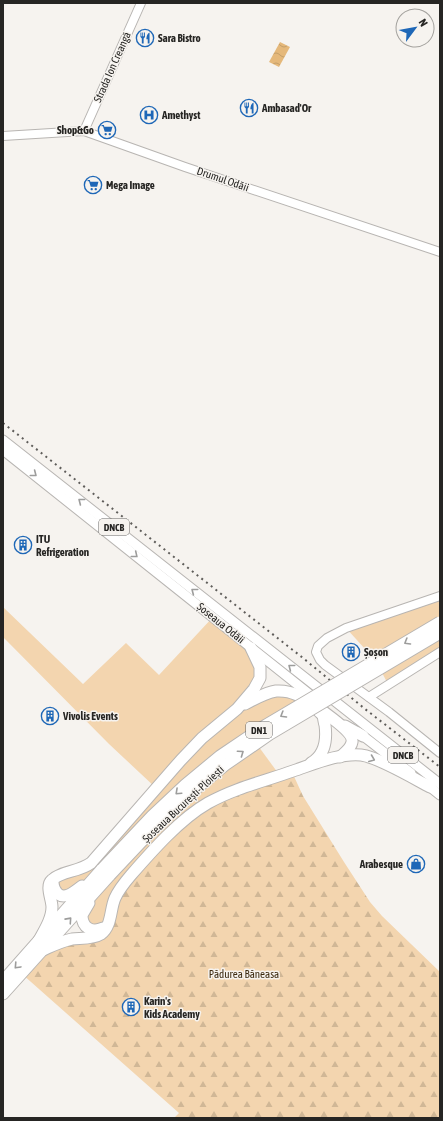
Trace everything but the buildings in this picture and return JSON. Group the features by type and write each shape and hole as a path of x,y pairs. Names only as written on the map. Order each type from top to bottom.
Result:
{"highway":[{"name":"Șoseaua București-Ploiești","path":"3,994 41,946 106,872 152,816 185,785 220,756 266,725 440,622"},
{"name":"Șoseaua București-Ploiești","path":"106,872 191,793 225,765 270,734 440,633"},
{"path":"251,648 259,663 261,672 258,684 246,699 186,755 91,863 81,869 61,874 50,881 49,886 52,906 41,946 98,935 104,931 108,924 114,902 124,884 183,821 208,803 238,789 341,755 368,757 435,786"},
{"path":"246,699 262,690 280,687 294,689 327,717 365,730"},
{"path":"237,709 264,694 284,691 300,695 348,732 352,738 352,742 350,747 341,755"},
{"path":"325,745 327,717"},
{"path":"307,766 318,758 325,745 336,732 341,732 348,740 346,748 341,755"},
{"path":"54,878 54,890 63,896 96,883"},
{"path":"96,883 84,909 82,915 83,922 87,927 93,930 101,929 108,924"},
{"name":"Șoseaua București-Ploiești","path":"3,981 41,946"}],"main road":[{"name":"Șoseaua Odăii","path":"3,440 213,606 435,786 440,795"},
{"name":"Șoseaua Odăii","path":"3,450 251,648 365,730"}],"street":[{"name":"Strada Ion Creangă","path":"84,131 141,3"},
{"name":"Drumul Odăii","path":"3,136 84,131 199,172 440,252"},
{"path":"440,596 346,628 327,638 318,646 316,652 320,660 440,753"},
{"path":"369,697 440,652"}],"green space":[{"path":"440,596 440,622 375,660 346,628"},
{"path":"3,607 83,684 126,643 159,675 213,617 251,648 260,667 238,707 271,692 306,701 92,879 67,895 53,883 77,870 156,788 109,744 3,637"},
{"path":"440,634 440,652 388,684 380,669"},
{"path":"256,743 278,773 108,924 90,930 85,909 159,823"},
{"name":"Pădurea Băneasa","path":"292,772 303,796 370,902 382,916 440,972 440,1118 174,1118 179,1113 22,974 43,950 98,935 114,901 192,814"}],"water":[{"path":"280,42 290,47 279,67 269,62"}],"railway":[{"path":"3,423 440,767"}],"place":[{"name":"Sara Bistro","path":"145,38"},
{"name":"Ambasad'Or","path":"249,108"},
{"name":"Amethyst","path":"149,115"},
{"name":"Shop&Go","path":"107,130"},
{"name":"Mega Image","path":"93,185"},
{"name":"ITU Refrigeration","path":"23,545"},
{"name":"Șoșon","path":"351,652"},
{"name":"Vivolis Events","path":"50,716"},
{"name":"Arabesque","path":"416,864"},
{"name":"Karin's Kids Academy","path":"131,1007"}]}
